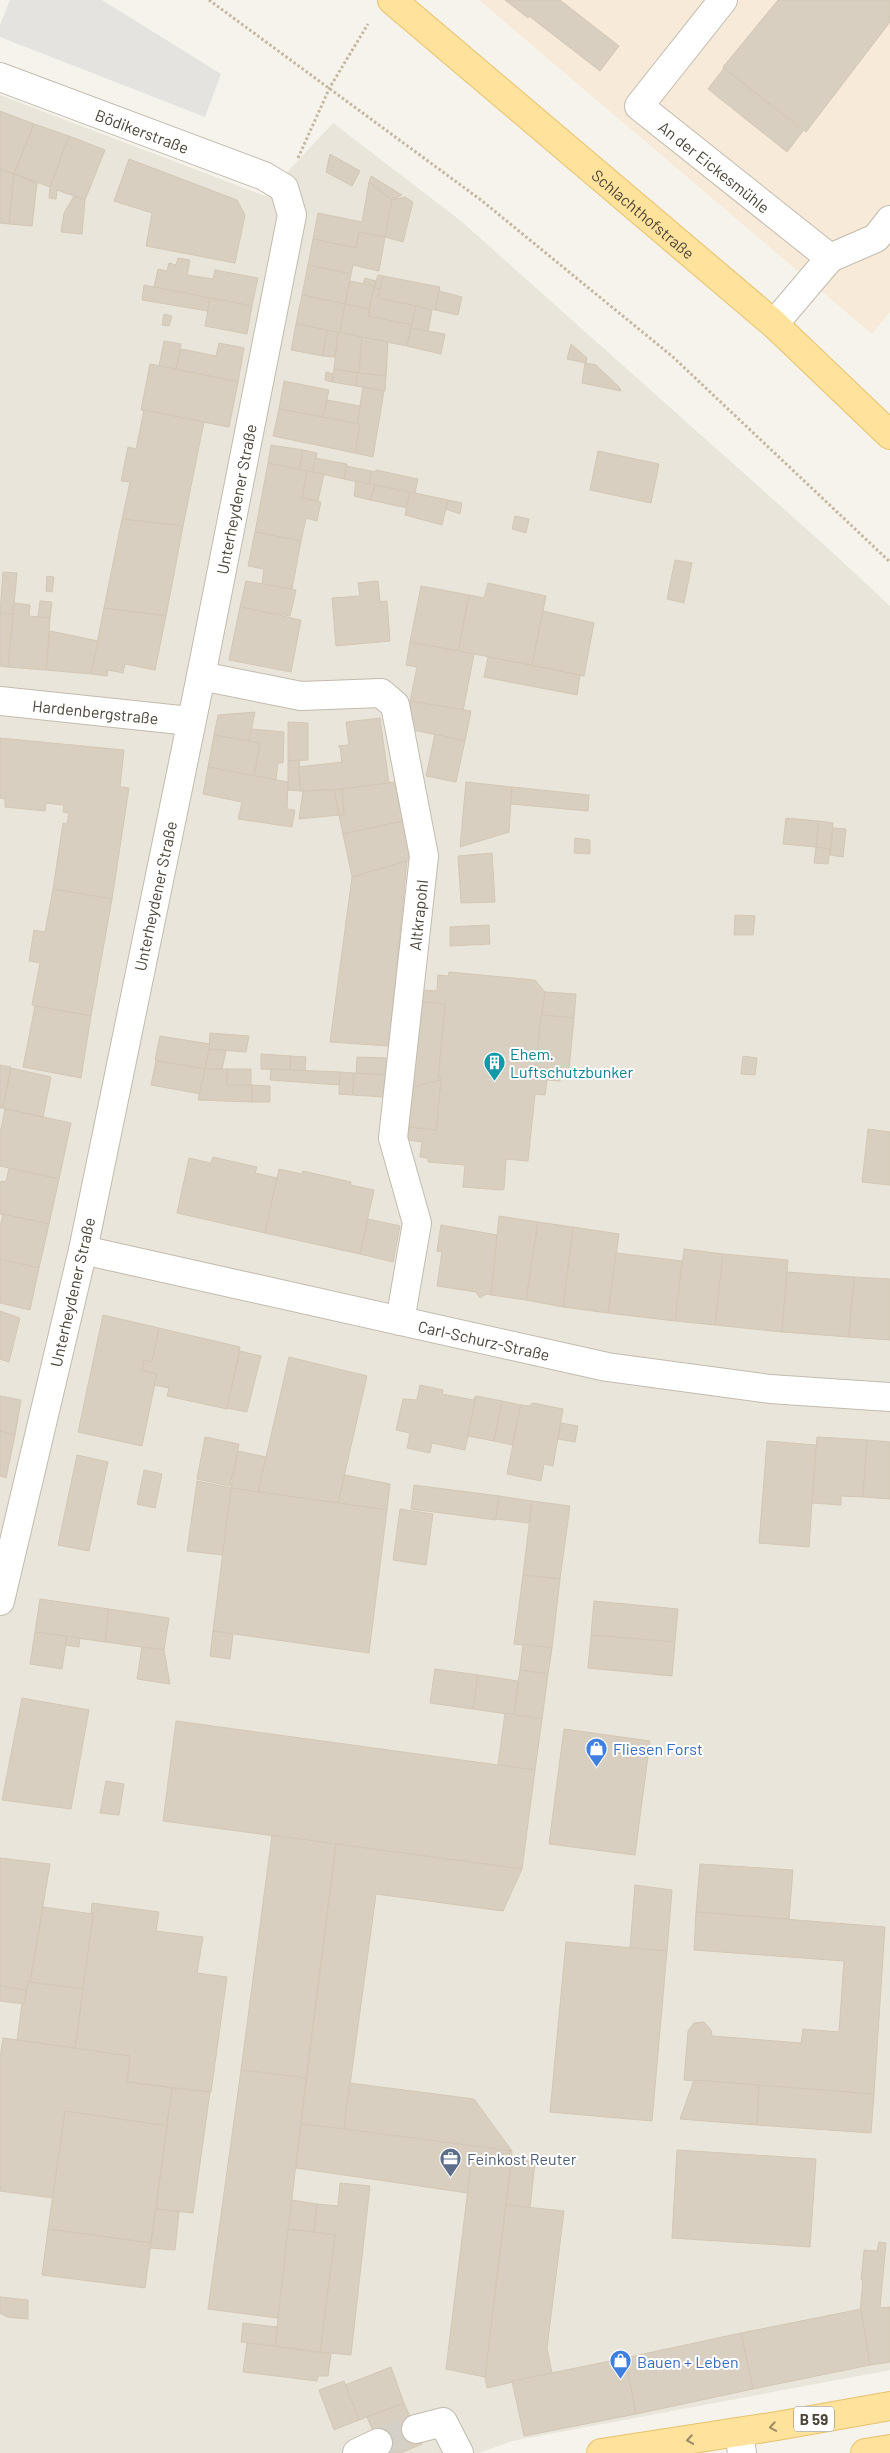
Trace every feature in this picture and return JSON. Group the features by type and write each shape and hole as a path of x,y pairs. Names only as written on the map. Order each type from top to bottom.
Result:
{"main road":[{"name":"Schlachthofstraße","path":"392,0 774,324 890,435"},
{"name":"B 59","path":"601,2453 740,2443 890,2406"},
{"path":"865,2453 890,2449"}],"street":[{"name":"An der Eickesmühle","path":"723,0 639,106 830,258"},
{"name":"Bödikerstraße","path":"0,77 264,176 284,188"},
{"name":"Unterheydener Straße","path":"0,1601 83,1250 190,721 201,676 292,215 284,188"},
{"path":"774,324 830,258 876,238 890,220"},
{"name":"Altkrapohl","path":"201,676 301,696 381,693 395,705 424,856 393,1138 417,1223 400,1321"},
{"name":"Hardenbergstraße","path":"0,701 190,721"},
{"name":"Carl-Schurz-Straße","path":"83,1250 607,1368 770,1389 890,1397"},
{"path":"416,2429 443,2422 459,2453"}],"path":[{"path":"209,0 330,87 481,200 673,357 890,562"},
{"path":"284,188 330,87 370,20"}],"shaded area":[{"path":"10,0 102,0 221,74 205,117 0,37 0,25"},
{"path":"479,0 890,0 890,312 872,334"},
{"path":"0,95 265,196 333,123 461,221 831,551 890,606 890,2370 512,2441 479,2453 0,2453"}],"building":[{"path":"505,0 560,0 619,46 600,71 529,16 528,18"},
{"path":"778,0 890,0 890,22 806,132 723,67"},
{"path":"724,68 803,131 787,152 708,89"},
{"path":"0,111 34,124 14,174 0,169"},
{"path":"34,124 69,136 50,187 14,174"},
{"path":"69,136 105,150 85,200 57,190 56,199 49,198 50,187"},
{"path":"330,154 360,171 352,186 326,172"},
{"path":"129,159 237,200 245,215 235,263 146,246 152,213 114,201"},
{"path":"0,169 14,174 9,224 0,223"},
{"path":"14,174 37,183 32,226 9,224"},
{"path":"371,176 402,195 392,200 369,182"},
{"path":"369,182 392,200 385,237 359,232 356,248 313,239 318,213 362,222"},
{"path":"74,196 85,200 82,234 61,232 64,213"},
{"path":"405,197 413,202 403,242 385,237 392,200"},
{"path":"359,232 385,237 379,271 353,265 351,274 308,265 313,239 356,248"},
{"path":"178,258 190,260 187,275 213,279 215,270 258,278 252,306 154,287 158,269 167,271 169,263 176,265"},
{"path":"308,265 351,274 345,304 302,295"},
{"path":"378,275 383,276 380,289 374,288"},
{"path":"383,276 440,287 435,310 378,298"},
{"path":"365,278 376,281 374,286 363,284"},
{"path":"350,281 374,286 369,309 345,304"},
{"path":"144,285 210,298 208,311 142,300"},
{"path":"374,288 380,289 378,298 416,306 412,325 368,316"},
{"path":"439,291 462,297 458,315 435,310"},
{"path":"302,295 345,304 340,333 296,324"},
{"path":"210,298 252,306 247,334 205,326"},
{"path":"345,304 369,309 368,316 412,325 407,346 340,333"},
{"path":"416,306 432,310 428,332 411,328"},
{"path":"164,314 172,316 169,326 162,325"},
{"path":"296,324 327,330 323,356 291,350"},
{"path":"411,328 445,334 441,354 407,346"},
{"path":"327,330 338,332 335,357 323,356"},
{"path":"338,332 362,337 359,373 334,369"},
{"path":"362,337 388,342 386,376 359,373"},
{"path":"164,341 181,344 176,369 159,366"},
{"path":"219,343 244,348 238,382 176,369 181,349 216,356"},
{"path":"571,344 587,358 586,363 567,359"},
{"path":"585,363 596,365 621,391 582,383"},
{"path":"150,364 238,382 229,427 141,410"},
{"path":"334,369 357,373 356,386 332,382"},
{"path":"326,372 333,374 332,382 325,380"},
{"path":"357,373 386,376 385,391 356,386"},
{"path":"284,381 329,390 323,417 279,409"},
{"path":"363,387 384,391 373,457 355,453 360,424 357,424"},
{"path":"327,400 360,406 357,424 323,417"},
{"path":"279,409 360,424 355,453 273,436"},
{"path":"144,410 204,422 183,526 122,519 130,482 121,481 128,447 136,449"},
{"path":"271,445 303,450 299,470 268,463"},
{"path":"303,450 317,453 313,472 299,470"},
{"path":"598,451 659,464 651,503 590,490"},
{"path":"315,458 347,464 344,479 313,472"},
{"path":"268,463 307,471 302,498 321,502 317,521 306,518 301,541 255,532"},
{"path":"346,466 371,471 369,484 344,479"},
{"path":"376,470 418,479 415,493 369,484 371,471 375,472"},
{"path":"307,471 324,474 318,501 302,498"},
{"path":"356,481 375,485 370,500 354,496"},
{"path":"375,485 410,492 407,508 370,500"},
{"path":"410,492 448,500 442,525 405,515"},
{"path":"448,500 462,503 460,514 446,509"},
{"path":"515,516 529,519 526,533 512,529"},
{"path":"122,519 183,526 166,616 104,608"},
{"path":"255,532 301,541 292,589 262,584 264,569 248,566"},
{"path":"675,560 692,563 684,603 667,599"},
{"path":"3,572 17,573 13,614 0,613"},
{"path":"47,576 54,577 52,592 46,591"},
{"path":"246,581 296,590 290,616 240,607"},
{"path":"378,581 380,602 387,601 390,641 336,646 332,598 360,596 358,583"},
{"path":"488,583 546,596 532,665 458,651 469,595 484,598"},
{"path":"421,586 469,595 458,651 410,642"},
{"path":"40,601 52,602 50,618 38,617"},
{"path":"14,603 30,605 29,616 50,618 46,670 8,667"},
{"path":"240,607 301,620 291,672 229,660"},
{"path":"104,608 166,616 155,670 125,664 123,673 108,670 107,676 91,674"},
{"path":"543,611 594,623 584,676 532,665"},
{"path":"0,613 13,614 8,667 0,666"},
{"path":"50,631 98,641 91,674 46,670"},
{"path":"410,642 474,654 463,711 410,701 417,667 406,665"},
{"path":"488,657 580,675 577,695 484,677"},
{"path":"410,701 471,711 465,741 413,730"},
{"path":"255,712 249,741 214,735 218,715"},
{"path":"380,718 389,783 345,789 301,791 298,767 342,762 340,747 338,746 349,745 346,722"},
{"path":"288,722 308,723 308,760 288,761"},
{"path":"251,729 284,732 283,763 278,763 276,780 254,776 260,743 249,741"},
{"path":"435,734 465,741 456,782 426,776"},
{"path":"214,735 260,743 254,776 208,767"},
{"path":"0,738 124,750 120,787 129,788 112,899 53,889 63,823 67,824 69,813 63,812 64,805 46,803 45,811 5,807 5,799 0,798"},
{"path":"299,760 301,791 288,790 288,761"},
{"path":"208,767 288,782 287,809 295,810 292,827 238,819 242,802 203,794"},
{"path":"395,782 403,821 343,834 339,815 344,815 342,789"},
{"path":"466,782 512,787 509,832 460,847"},
{"path":"512,787 589,795 588,811 511,804"},
{"path":"342,789 344,815 339,815 334,790"},
{"path":"334,790 339,815 299,819 303,791"},
{"path":"786,818 819,821 816,847 783,844"},
{"path":"403,821 410,860 352,877 343,834"},
{"path":"819,821 833,823 830,849 816,847"},
{"path":"833,828 846,829 843,857 830,855"},
{"path":"575,838 590,840 590,854 574,853"},
{"path":"816,847 830,849 828,864 814,863"},
{"path":"492,853 495,902 461,903 458,856"},
{"path":"407,861 389,1046 330,1042 352,877"},
{"path":"53,889 112,899 91,1016 32,1005 40,963 29,961 34,930 45,932"},
{"path":"735,915 755,916 753,935 734,935"},
{"path":"489,925 490,944 450,946 450,927"},
{"name":"Ehem. Luftschutzbunker","path":"449,972 535,980 545,992 536,1067 562,1070 560,1081 547,1080 545,1095 535,1094 528,1161 506,1159 504,1189 501,1190 463,1187 465,1165 428,1162 428,1158 420,1157 422,1142 408,1140 409,1127 436,1130 441,1077 438,1077 445,1004 421,1002 422,990 437,991 438,975 448,976"},
{"path":"545,992 576,994 574,1018 542,1015"},
{"path":"421,1002 445,1004 438,1077 441,1077 441,1080 412,1087"},
{"path":"35,1006 91,1016 81,1078 23,1067"},
{"path":"541,1015 574,1018 569,1070 536,1067"},
{"path":"210,1033 249,1036 246,1052 209,1049"},
{"path":"160,1036 210,1044 205,1069 155,1060"},
{"path":"209,1049 226,1051 222,1069 205,1069"},
{"path":"261,1054 291,1056 290,1070 261,1069"},
{"path":"291,1056 306,1057 305,1071 290,1070"},
{"path":"743,1056 757,1058 755,1075 741,1074"},
{"path":"357,1057 386,1058 386,1075 356,1073"},
{"path":"156,1061 205,1069 201,1094 151,1085"},
{"path":"0,1065 11,1067 3,1108 0,1108"},
{"path":"11,1068 51,1077 43,1117 3,1108"},
{"path":"205,1069 227,1069 227,1085 252,1085 252,1102 198,1100"},
{"path":"227,1069 251,1069 251,1085 227,1085"},
{"path":"271,1069 340,1072 339,1085 270,1080"},
{"path":"340,1072 354,1073 353,1095 339,1094"},
{"path":"354,1073 386,1075 384,1097 353,1095"},
{"path":"441,1080 436,1130 409,1127 412,1087"},
{"path":"252,1085 270,1086 270,1102 252,1102"},
{"path":"5,1109 71,1123 59,1179 0,1166 0,1133"},
{"path":"868,1129 890,1132 890,1185 862,1182"},
{"path":"213,1157 257,1167 255,1173 277,1178 265,1233 177,1213 189,1158 211,1163"},
{"path":"9,1168 59,1179 49,1224 0,1214 0,1186 1,1181 6,1182"},
{"path":"279,1169 302,1174 303,1171 351,1182 350,1185 374,1190 360,1254 265,1233"},
{"path":"3,1214 49,1224 39,1268 0,1259 0,1227"},
{"path":"499,1216 538,1222 526,1300 491,1295"},
{"path":"368,1219 400,1226 393,1262 360,1254"},
{"path":"538,1222 573,1227 563,1307 526,1300"},
{"path":"441,1225 497,1235 491,1295 486,1294 480,1298 476,1292 437,1286 442,1252 437,1251"},
{"path":"573,1227 619,1234 608,1313 563,1307"},
{"path":"684,1249 723,1254 715,1325 675,1321"},
{"path":"616,1253 682,1261 675,1321 608,1313"},
{"path":"723,1254 788,1260 782,1332 715,1325"},
{"path":"0,1259 39,1268 30,1310 0,1303"},
{"path":"787,1272 854,1277 849,1337 782,1332"},
{"path":"854,1277 890,1279 890,1340 849,1337"},
{"path":"0,1311 20,1318 9,1362 0,1359"},
{"path":"103,1315 159,1328 152,1362 144,1360 142,1370 157,1374 142,1446 78,1432"},
{"path":"159,1328 240,1347 227,1409 167,1396 169,1388 154,1385 157,1374 142,1370 144,1360 152,1362"},
{"path":"240,1351 261,1356 247,1412 227,1408"},
{"path":"289,1357 367,1376 338,1503 258,1492"},
{"path":"420,1385 443,1390 442,1394 473,1400 476,1396 465,1450 432,1443 430,1453 407,1448 410,1433 396,1430 403,1399 417,1400"},
{"path":"0,1396 21,1400 15,1435 0,1431"},
{"path":"476,1396 502,1401 494,1441 468,1436"},
{"path":"502,1401 521,1405 512,1445 494,1441"},
{"path":"533,1403 563,1409 553,1466 544,1464 541,1481 507,1474 521,1405 529,1406"},
{"path":"561,1423 578,1426 575,1442 558,1439"},
{"path":"0,1431 15,1435 6,1478 0,1476"},
{"path":"205,1437 239,1444 230,1486 197,1479"},
{"path":"817,1437 867,1440 863,1497 841,1496 841,1505 812,1503"},
{"path":"867,1440 890,1442 890,1499 863,1497"},
{"path":"767,1441 816,1445 809,1547 759,1543"},
{"path":"238,1451 266,1457 258,1492 231,1488"},
{"path":"77,1455 108,1462 89,1551 58,1545"},
{"path":"144,1470 162,1474 155,1508 137,1504"},
{"path":"345,1475 390,1484 387,1510 338,1503"},
{"path":"197,1481 231,1488 223,1555 187,1551"},
{"path":"414,1485 499,1496 496,1520 411,1509"},
{"path":"231,1488 387,1510 369,1653 213,1631"},
{"path":"499,1496 532,1501 529,1523 496,1519"},
{"path":"532,1501 570,1506 560,1579 523,1575"},
{"path":"400,1509 433,1514 426,1565 393,1560"},
{"path":"523,1575 560,1579 552,1648 514,1644"},
{"path":"40,1599 109,1609 105,1642 35,1632"},
{"path":"594,1601 678,1609 675,1642 591,1635"},
{"path":"109,1609 169,1618 164,1650 105,1642"},
{"path":"213,1631 233,1634 230,1659 210,1656"},
{"path":"35,1632 67,1636 62,1669 30,1664"},
{"path":"591,1635 675,1642 672,1676 588,1668"},
{"path":"67,1636 80,1638 79,1647 65,1645"},
{"path":"523,1644 552,1648 548,1674 520,1670"},
{"path":"142,1647 164,1650 170,1684 137,1679"},
{"path":"435,1669 478,1675 473,1709 430,1703"},
{"path":"520,1670 548,1674 542,1719 514,1715"},
{"path":"478,1675 518,1681 514,1715 473,1709"},
{"path":"22,1698 89,1710 71,1809 2,1800"},
{"path":"505,1713 542,1719 535,1770 498,1765"},
{"path":"176,1721 535,1770 522,1869 163,1821"},
{"path":"564,1729 650,1741 635,1855 549,1844"},
{"path":"106,1781 124,1784 119,1815 100,1813"},
{"path":"272,1835 336,1844 306,2078 241,2070"},
{"path":"336,1844 522,1869 503,1911 376,1894 344,2129 301,2124"},
{"path":"0,1858 50,1864 30,1982 28,1982 26,1990 0,1986"},
{"path":"700,1864 793,1870 789,1919 696,1912"},
{"path":"635,1885 672,1890 667,1951 630,1948"},
{"path":"92,1903 159,1912 156,1931 203,1937 197,1973 227,1977 211,2092 127,2082 130,2056 75,2049 93,1914 91,1913"},
{"path":"43,1907 93,1914 83,1989 30,1982"},
{"path":"696,1912 885,1927 874,2094 684,2080 688,2031 694,2023 704,2022 711,2030 712,2036 801,2043 803,2029 839,2032 844,1961 694,1950"},
{"path":"566,1942 667,1951 652,2121 550,2112"},
{"path":"28,1982 83,1989 75,2048 17,2040 22,2004 24,2004"},
{"path":"0,1986 26,1990 24,2004 0,2001"},
{"path":"3,2038 130,2056 127,2082 172,2088 167,2126 65,2111 53,2198 0,2191 0,2058"},
{"path":"241,2070 306,2078 278,2318 208,2309"},
{"path":"694,2080 759,2085 757,2125 680,2119"},
{"path":"350,2083 474,2099 512,2151 344,2129"},
{"path":"759,2085 874,2094 871,2133 757,2125"},
{"path":"172,2088 210,2092 193,2213 156,2209"},
{"path":"65,2111 167,2126 151,2243 48,2229"},
{"path":"301,2124 512,2151 471,2164 468,2193 296,2168"},
{"path":"677,2150 816,2159 810,2247 672,2238"},
{"path":"512,2151 485,2377 446,2369 471,2164"},
{"path":"512,2159 535,2162 530,2208 506,2205"},
{"path":"340,2183 370,2186 351,2355 320,2352 335,2235 314,2232 317,2204 338,2206"},
{"path":"292,2200 317,2204 314,2232 288,2229"},
{"path":"506,2205 564,2211 547,2348 552,2373 487,2388 485,2377"},
{"path":"156,2209 179,2212 175,2250 150,2248"},
{"path":"48,2229 151,2243 145,2288 42,2275"},
{"path":"288,2229 335,2235 320,2352 275,2346"},
{"path":"879,2242 886,2243 880,2308 890,2307 890,2362 870,2365 860,2311 863,2280 861,2280 864,2250 877,2251"},
{"path":"0,2297 28,2300 28,2319 7,2317 0,2313"},
{"path":"861,2309 870,2365 753,2389 741,2333"},
{"path":"243,2323 277,2327 275,2346 241,2342"},
{"path":"741,2333 753,2389 636,2414 625,2358"},
{"path":"247,2343 331,2354 328,2376 318,2376 317,2381 243,2372"},
{"path":"625,2358 636,2414 524,2436 512,2381"},
{"path":"391,2367 404,2403 359,2420 345,2385"},
{"path":"344,2381 359,2420 334,2430 319,2390"},
{"path":"404,2403 422,2444 401,2453 382,2453 367,2417"}],"tunnel":[{"path":"378,2443 416,2429"}],"place":[{"name":"Ehem. Luftschutzbunker","path":"494,1081"},
{"name":"Fliesen Forst","path":"597,1767"},
{"name":"Feinkost Reuter","path":"451,2177"},
{"name":"Bauen + Leben","path":"621,2380"}]}
